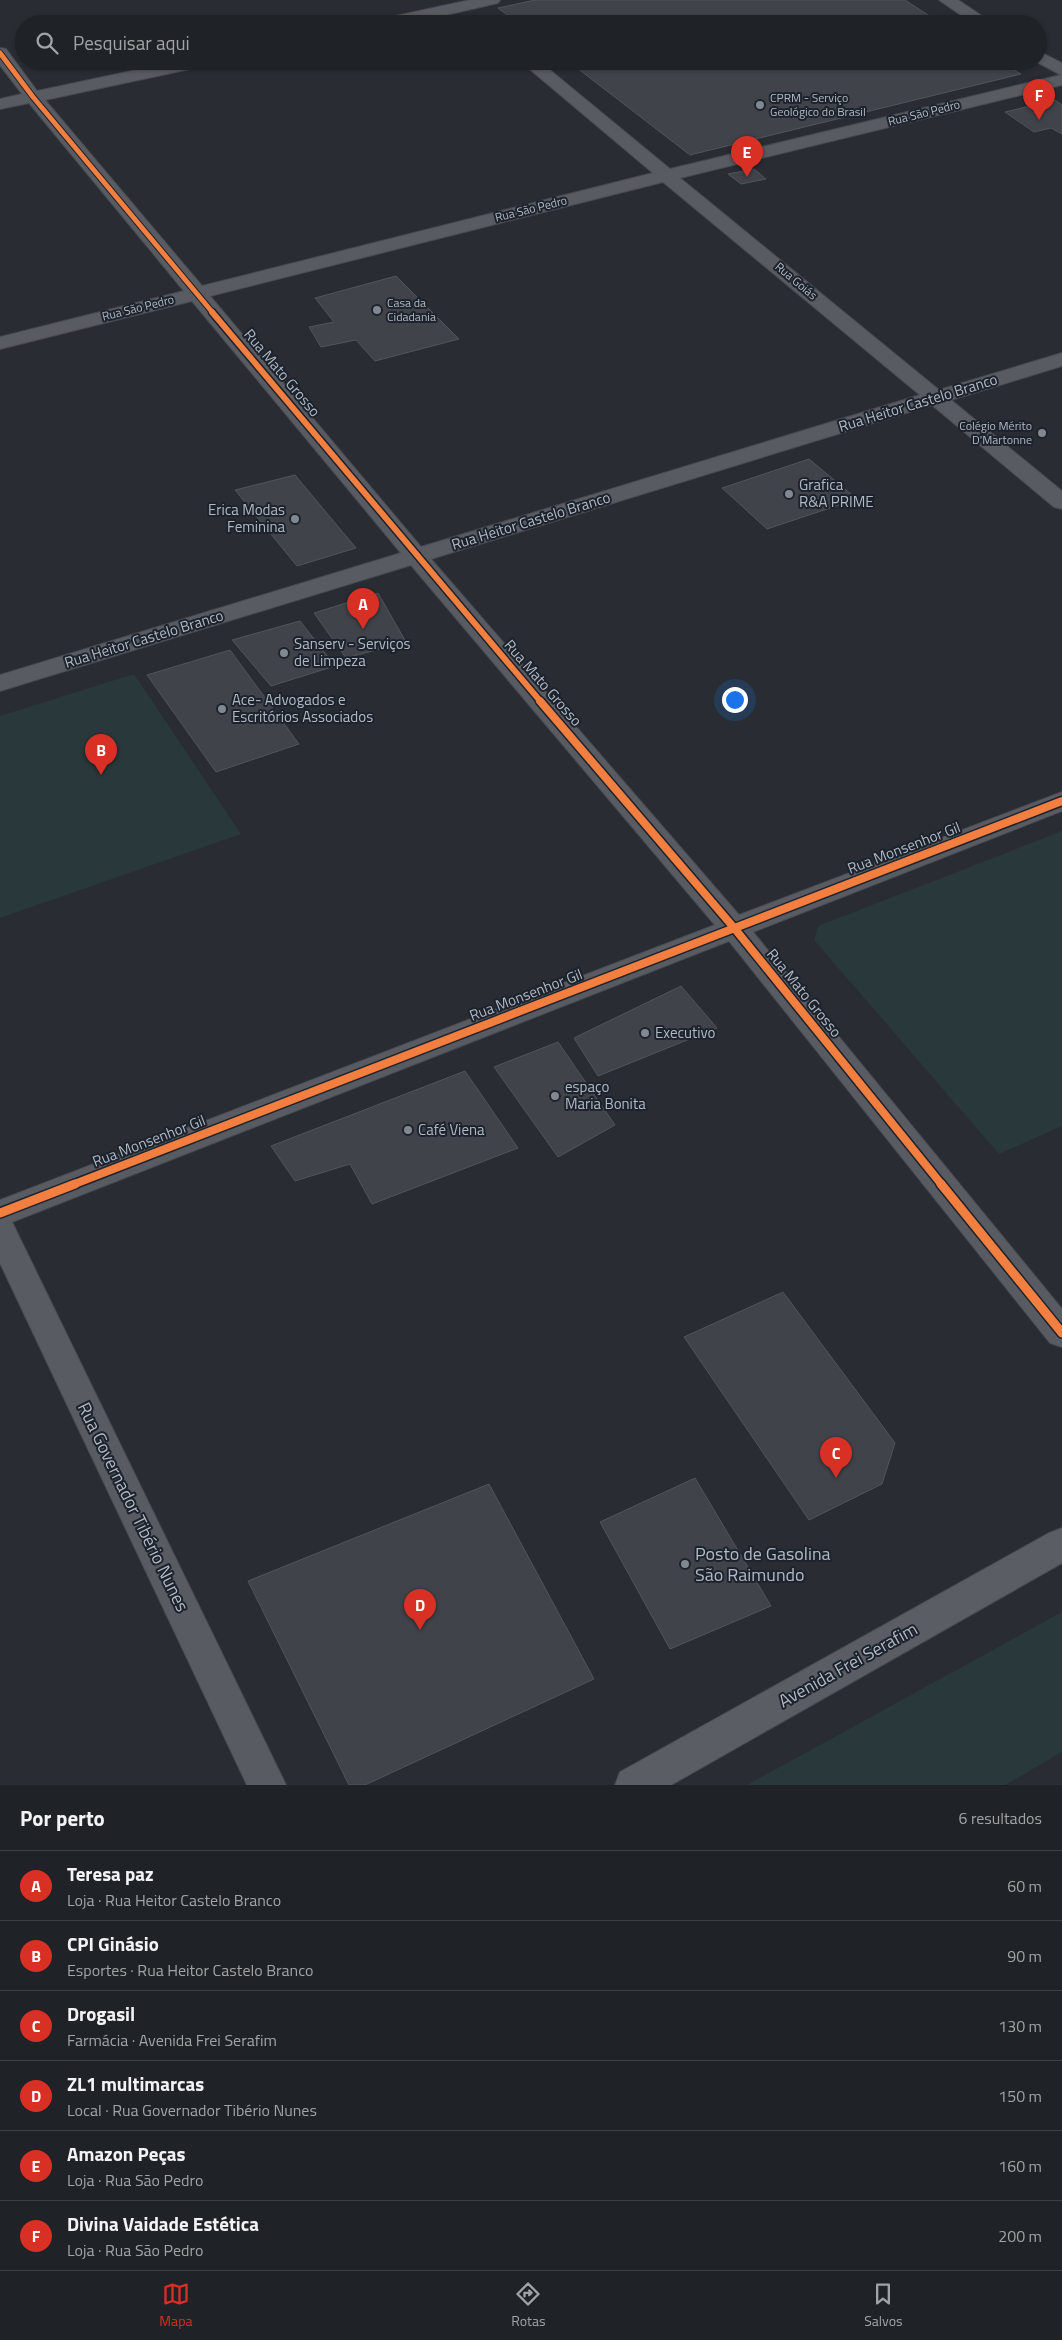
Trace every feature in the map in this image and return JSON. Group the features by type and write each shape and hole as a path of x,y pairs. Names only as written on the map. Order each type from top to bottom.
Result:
{"main road":[{"name":"Avenida Frei Serafim","path":"634,1785 1062,1544"}],"street":[{"path":"415,15 457,3 492,0"},
{"path":"947,0 971,15"},
{"path":"457,3 472,15"},
{"name":"Rua Mato Grosso","path":"0,53 33,97 416,556 735,929 1062,1333"},
{"path":"1047,61 1062,70"},
{"path":"0,104 161,70"},
{"name":"Rua Goiás","path":"539,70 1062,502"},
{"name":"Rua São Pedro","path":"0,343 668,175 1062,80"},
{"name":"Rua Heitor Castelo Branco","path":"0,683 1062,359"},
{"name":"Rua Monsenhor Gil","path":"0,1213 1062,801"},
{"name":"Rua Governador Tibério Nunes","path":"0,1229 266,1785"}],"shaded area":[{"path":"134,674 241,834 0,918 0,716"},
{"path":"1062,831 1062,1126 999,1154 814,940 818,926"},
{"path":"1062,1612 1062,1752 1005,1785 747,1785"}],"building":[{"path":"535,0 905,0 928,15 507,15 498,8"},
{"name":"CPRM - Serviço Geológico do Brasil","path":"580,70 1015,70 1021,74 690,155"},
{"path":"1055,100 1062,105 1062,134 1051,128 1034,132 1005,112"},
{"path":"754,169 766,179 741,184 728,174"},
{"name":"Casa da Cidadania","path":"396,276 459,339 375,361 356,340 321,347 309,327 334,322 315,298"},
{"name":"Grafica R&A PRIME","path":"809,459 857,499 767,529 722,488"},
{"name":"Erica Modas Feminina","path":"295,475 356,548 297,566 235,490"},
{"path":"378,593 406,642 346,658 314,613"},
{"name":"Sanserv - Serviços de Limpeza","path":"300,621 335,666 271,686 232,640"},
{"name":"Ace- Advogados e Escritórios Associados","path":"230,650 299,744 216,772 147,675"},
{"name":"Executivo","path":"681,986 717,1028 598,1076 574,1038"},
{"name":"espaço Maria Bonita","path":"558,1042 615,1125 558,1157 494,1067"},
{"name":"Café Viena","path":"465,1071 518,1148 372,1204 350,1164 295,1181 271,1146"},
{"path":"783,1292 895,1443 882,1484 809,1520 684,1337"},
{"name":"Posto de Gasolina São Raimundo","path":"695,1478 771,1606 670,1649 600,1522"},
{"path":"489,1484 594,1679 365,1785 349,1785 248,1581"}],"cycle path":[{"path":"0,53 33,97 416,556 735,929 1062,1333"},
{"path":"0,1213 1062,801"}],"place":[{"name":"CPRM - Serviço Geológico do Brasil","path":"760,105"},
{"name":"Divina Vaidade Estética","path":"1039,120"},
{"name":"Amazon Peças","path":"747,177"},
{"name":"Casa da Cidadania","path":"377,310"},
{"name":"Colégio Mérito D'Martonne","path":"1042,433"},
{"name":"Grafica R&A PRIME","path":"789,494"},
{"name":"Erica Modas Feminina","path":"295,519"},
{"name":"Teresa paz","path":"363,629"},
{"name":"Sanserv - Serviços de Limpeza","path":"284,653"},
{"name":"Ace- Advogados e Escritórios Associados","path":"222,709"},
{"name":"CPI Ginásio","path":"101,775"},
{"name":"Executivo","path":"645,1033"},
{"name":"espaço Maria Bonita","path":"555,1096"},
{"name":"Café Viena","path":"408,1130"},
{"name":"Drogasil","path":"836,1478"},
{"name":"Posto de Gasolina São Raimundo","path":"685,1564"},
{"name":"ZL1 multimarcas","path":"420,1630"}]}
